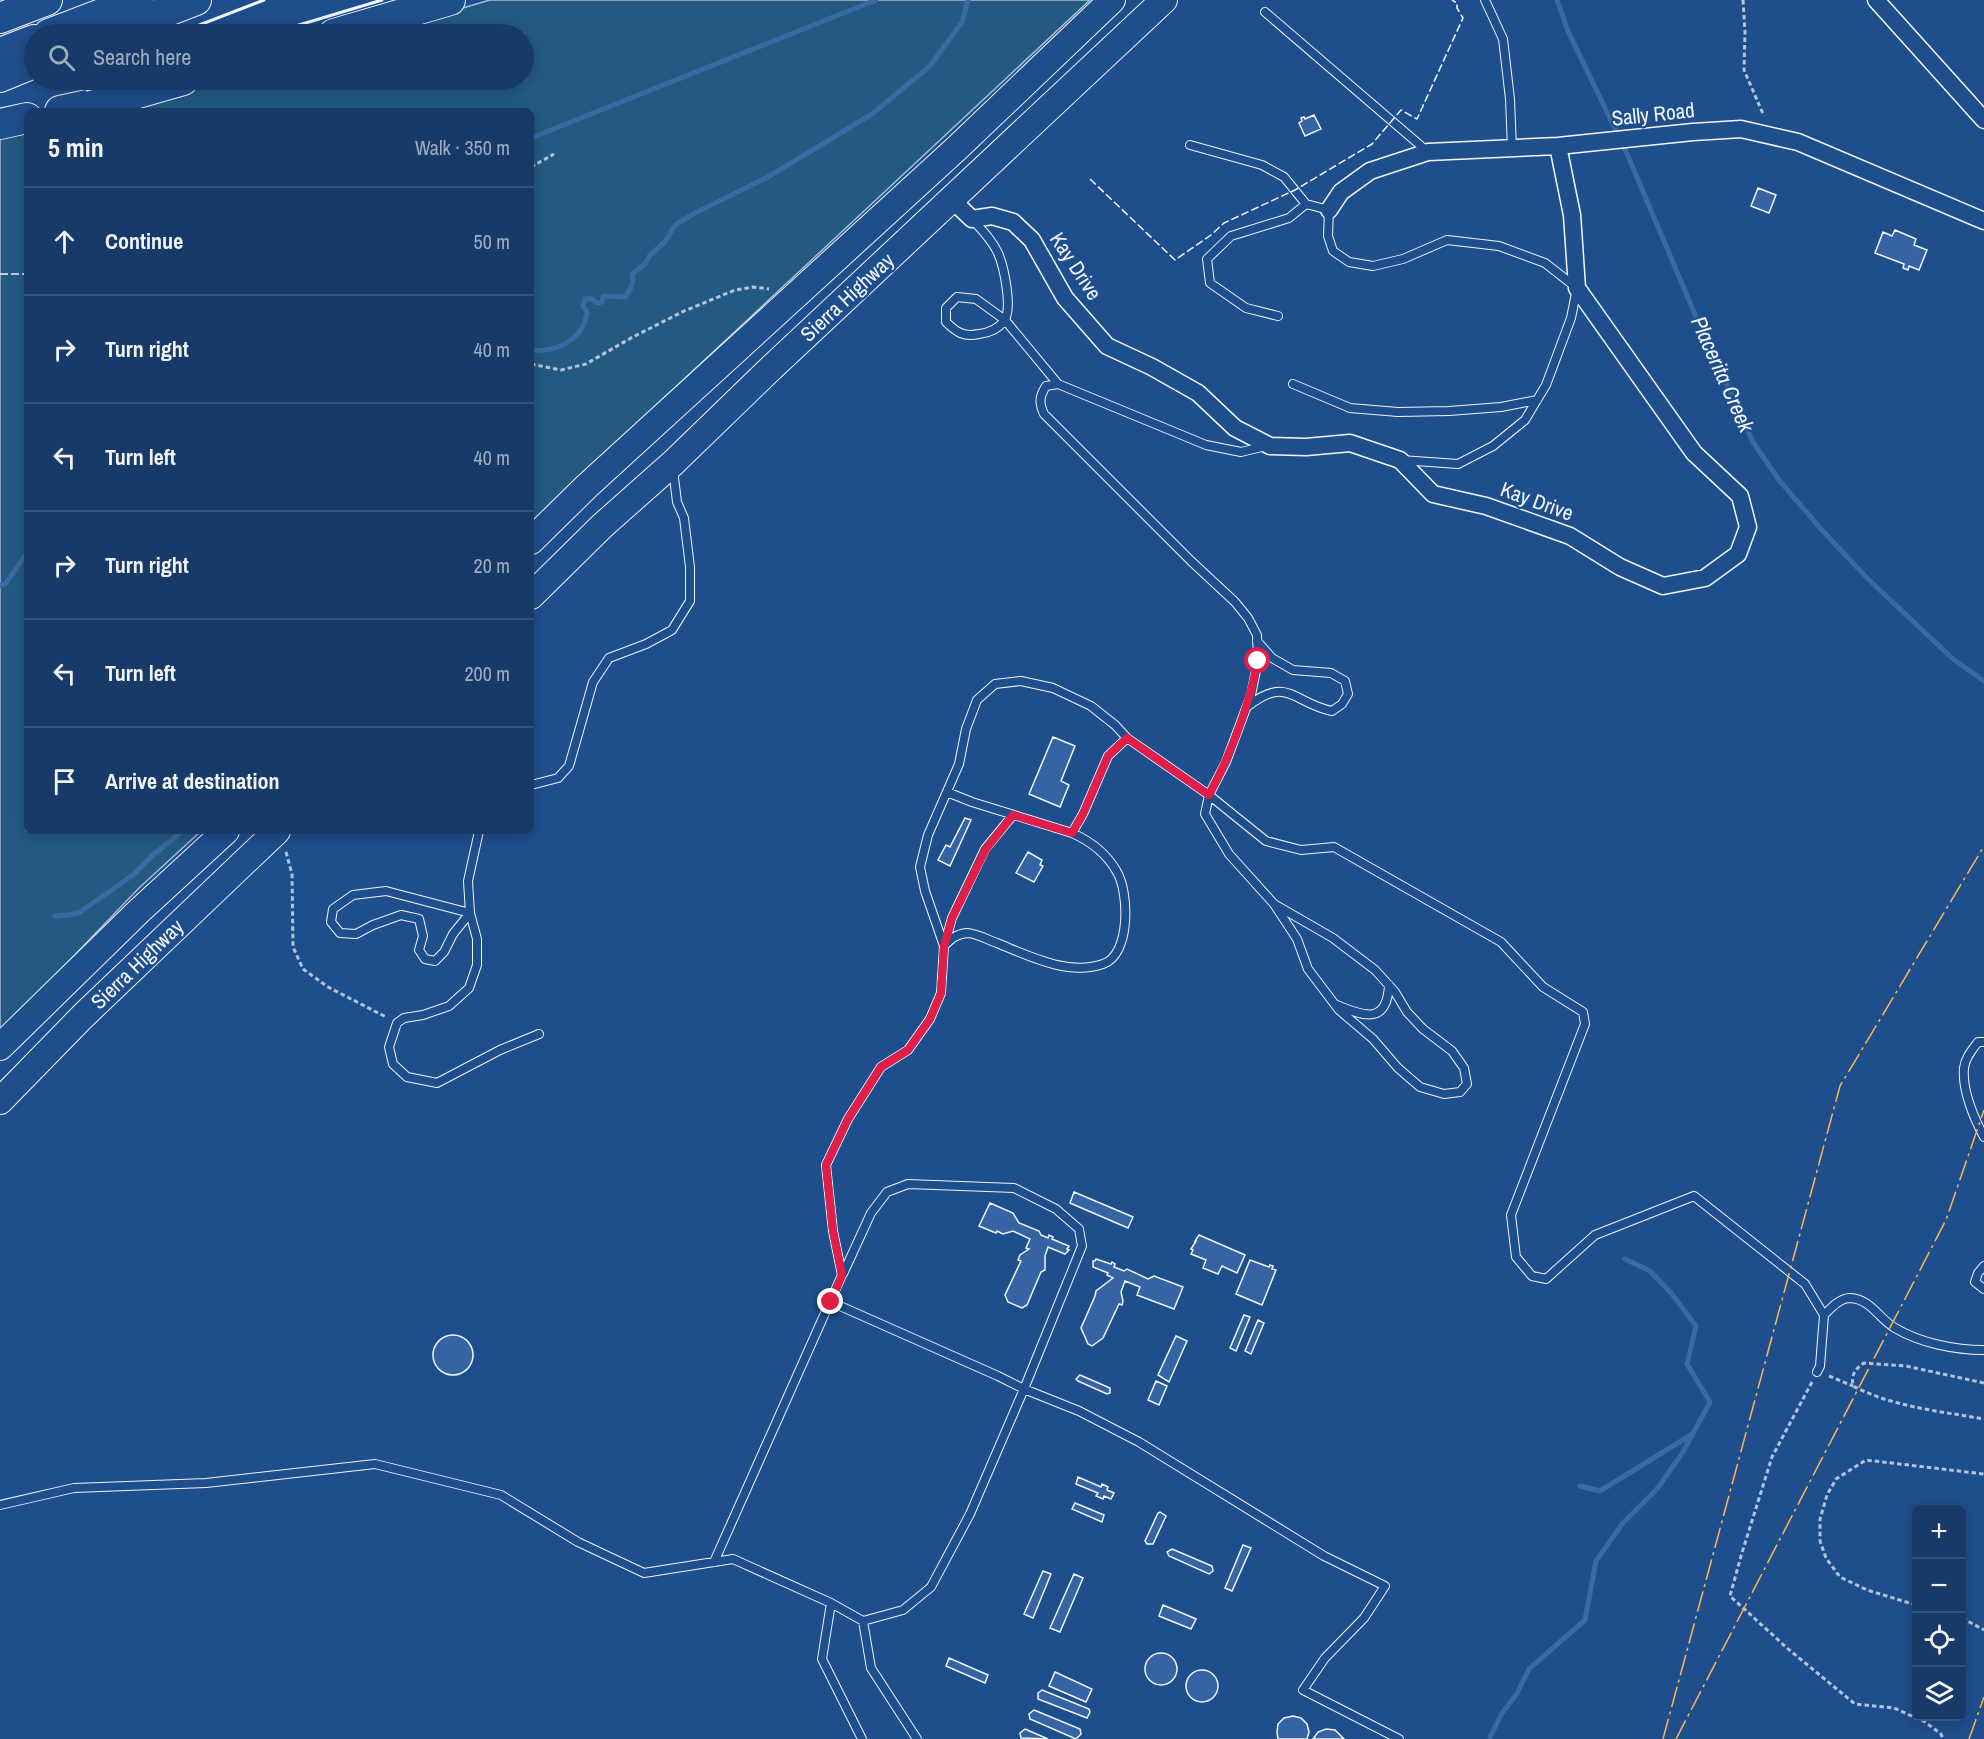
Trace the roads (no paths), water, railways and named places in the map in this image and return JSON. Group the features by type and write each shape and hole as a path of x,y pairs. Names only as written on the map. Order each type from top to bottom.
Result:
{"highway":[{"path":"0,18 47,0"},
{"path":"75,24 138,0"},
{"path":"134,24 196,0"},
{"path":"368,24 450,0"},
{"path":"0,53 24,44"},
{"path":"0,77 24,67"},
{"path":"74,108 148,90"},
{"path":"0,124 24,119"}],"main road":[{"name":"Sierra Highway","path":"534,538 646,432 957,148 1112,0"},
{"name":"Sierra Highway","path":"534,593 602,526 673,463 768,370 1164,0"},
{"path":"646,432 673,463"},
{"name":"Sierra Highway","path":"0,1047 139,911 223,834"},
{"name":"Sierra Highway","path":"0,1101 82,1016 274,834"}],"street":[{"path":"1876,0 1984,120"},
{"path":"1883,0 1894,21"},
{"name":"Sally Road","path":"1329,210 1341,192 1370,171 1428,152 1558,146 1741,129 1798,142 1984,221"},
{"path":"1558,146 1572,214 1577,288"},
{"path":"951,199 972,219"},
{"name":"Kay Drive","path":"972,219 992,216 1013,222 1032,240 1065,298 1107,346 1152,367 1198,393 1235,428 1270,446 1306,447 1350,443 1400,460 1433,494 1486,506 1570,536 1620,567 1663,586 1705,578 1737,554 1748,527 1740,496 1694,453 1577,288"}],"lane":[{"path":"1485,0 1503,39 1510,99 1512,149"},
{"path":"1265,12 1428,152"},
{"path":"1190,145 1262,165 1284,177 1306,204 1329,210 1328,236 1333,251 1349,262 1374,266 1403,259 1447,240 1499,246 1545,263 1577,288 1571,318 1546,385 1525,420 1493,446 1458,464 1400,460"},
{"path":"1278,316 1246,308 1210,283 1208,259 1232,236 1289,218 1306,204"},
{"path":"972,219 990,238 1002,263 1007,307 1005,320 996,329 984,334 969,336 957,332 946,322 946,308 957,297 976,299 1005,320 1058,384 1206,445 1241,452 1270,446"},
{"path":"1058,384 1046,386 1041,393 1039,403 1044,414 1235,602 1257,634 1258,661 1248,706 1226,762 1209,795 1205,814 1229,854 1274,904 1297,939 1308,969 1339,1010 1373,1039 1398,1068 1420,1087 1444,1094 1460,1092 1467,1084 1464,1068 1452,1051 1423,1029 1407,1012 1395,992 1375,970 1333,938 1274,904"},
{"path":"1293,384 1350,408 1398,412 1491,407 1537,400"},
{"path":"534,783 558,778 569,766 593,682 609,658 646,644 672,630 690,601 689,557 684,518 677,502 673,463"},
{"path":"1248,706 1259,697 1274,691 1286,691 1319,708 1332,711 1342,704 1348,694 1345,681 1331,673 1293,670 1272,658 1257,641"},
{"path":"944,946 925,891 920,867 928,835 958,764 966,729 977,700 995,684 1021,681 1053,688 1091,706 1115,724 1127,738 1209,795 1266,842 1301,850 1334,847 1501,942 1543,987 1583,1012 1585,1024 1511,1215 1516,1257 1532,1276 1546,1279 1594,1235 1694,1196 1805,1284 1824,1315 1820,1366 1817,1372"},
{"path":"1072,833 1083,814 1108,756 1127,738"},
{"path":"944,946 954,936 969,933 1052,964 1083,968 1106,964 1116,953 1124,934 1125,910 1124,892 1117,872 1099,850 1086,839 946,792"},
{"path":"842,1275 833,1231 826,1165 848,1119 881,1067 908,1050 930,1019 941,993 944,946 952,918 986,849 1013,815"},
{"path":"478,834 468,881 470,913 477,939 477,965 469,988 449,1006 423,1016 404,1018 397,1023 389,1047 393,1064 407,1077 436,1083 500,1050 539,1034"},
{"path":"386,891 470,913 453,934 444,952 435,961 425,959 419,950 423,936 419,919 401,915 356,934 340,933 331,922 333,909 353,895 386,891"},
{"path":"1335,1004 1371,1016 1382,1010 1388,998 1389,985"},
{"path":"1984,1042 1978,1042 1964,1066 1966,1090 1984,1137"},
{"path":"0,1505 74,1488 206,1483 375,1464 501,1495 578,1542 644,1573 714,1562 733,1559 831,1603 863,1621 903,1610 931,1587 970,1514 1024,1389 1082,1246 1079,1229 1056,1209 1014,1188 908,1184 887,1192 871,1213 842,1275 714,1562"},
{"path":"1984,1266 1975,1282 1984,1289"},
{"path":"1824,1315 1840,1301 1850,1298 1868,1304 1883,1320 1915,1337 1942,1344 1984,1350"},
{"path":"831,1302 1093,1418 1139,1442 1324,1556 1385,1586 1364,1618 1325,1658 1303,1690 1399,1739"},
{"path":"831,1603 822,1659 862,1739"},
{"path":"863,1621 870,1668 917,1739"}],"waterway":[{"path":"534,137 876,0"},
{"path":"534,350 550,349 575,337 585,322 587,312 583,306 585,299 590,298 597,303 602,302 603,296 625,297 632,283 632,274 646,263 650,255 665,242 675,225 768,177 872,114 930,66 962,22 968,0"},
{"name":"Placerita Creek","path":"1557,0 1568,31 1628,156 1702,331 1753,442 1779,480 1867,578 1953,659 1984,681"},
{"path":"0,586 6,583 24,557"},
{"path":"55,916 80,912 133,875 179,834"},
{"path":"1490,1737 1529,1669 1585,1620 1596,1561 1623,1523 1657,1489 1683,1452 1710,1402 1687,1364 1696,1326 1672,1294 1650,1271 1625,1259"},
{"path":"1580,1486 1600,1491 1691,1435"}]}
